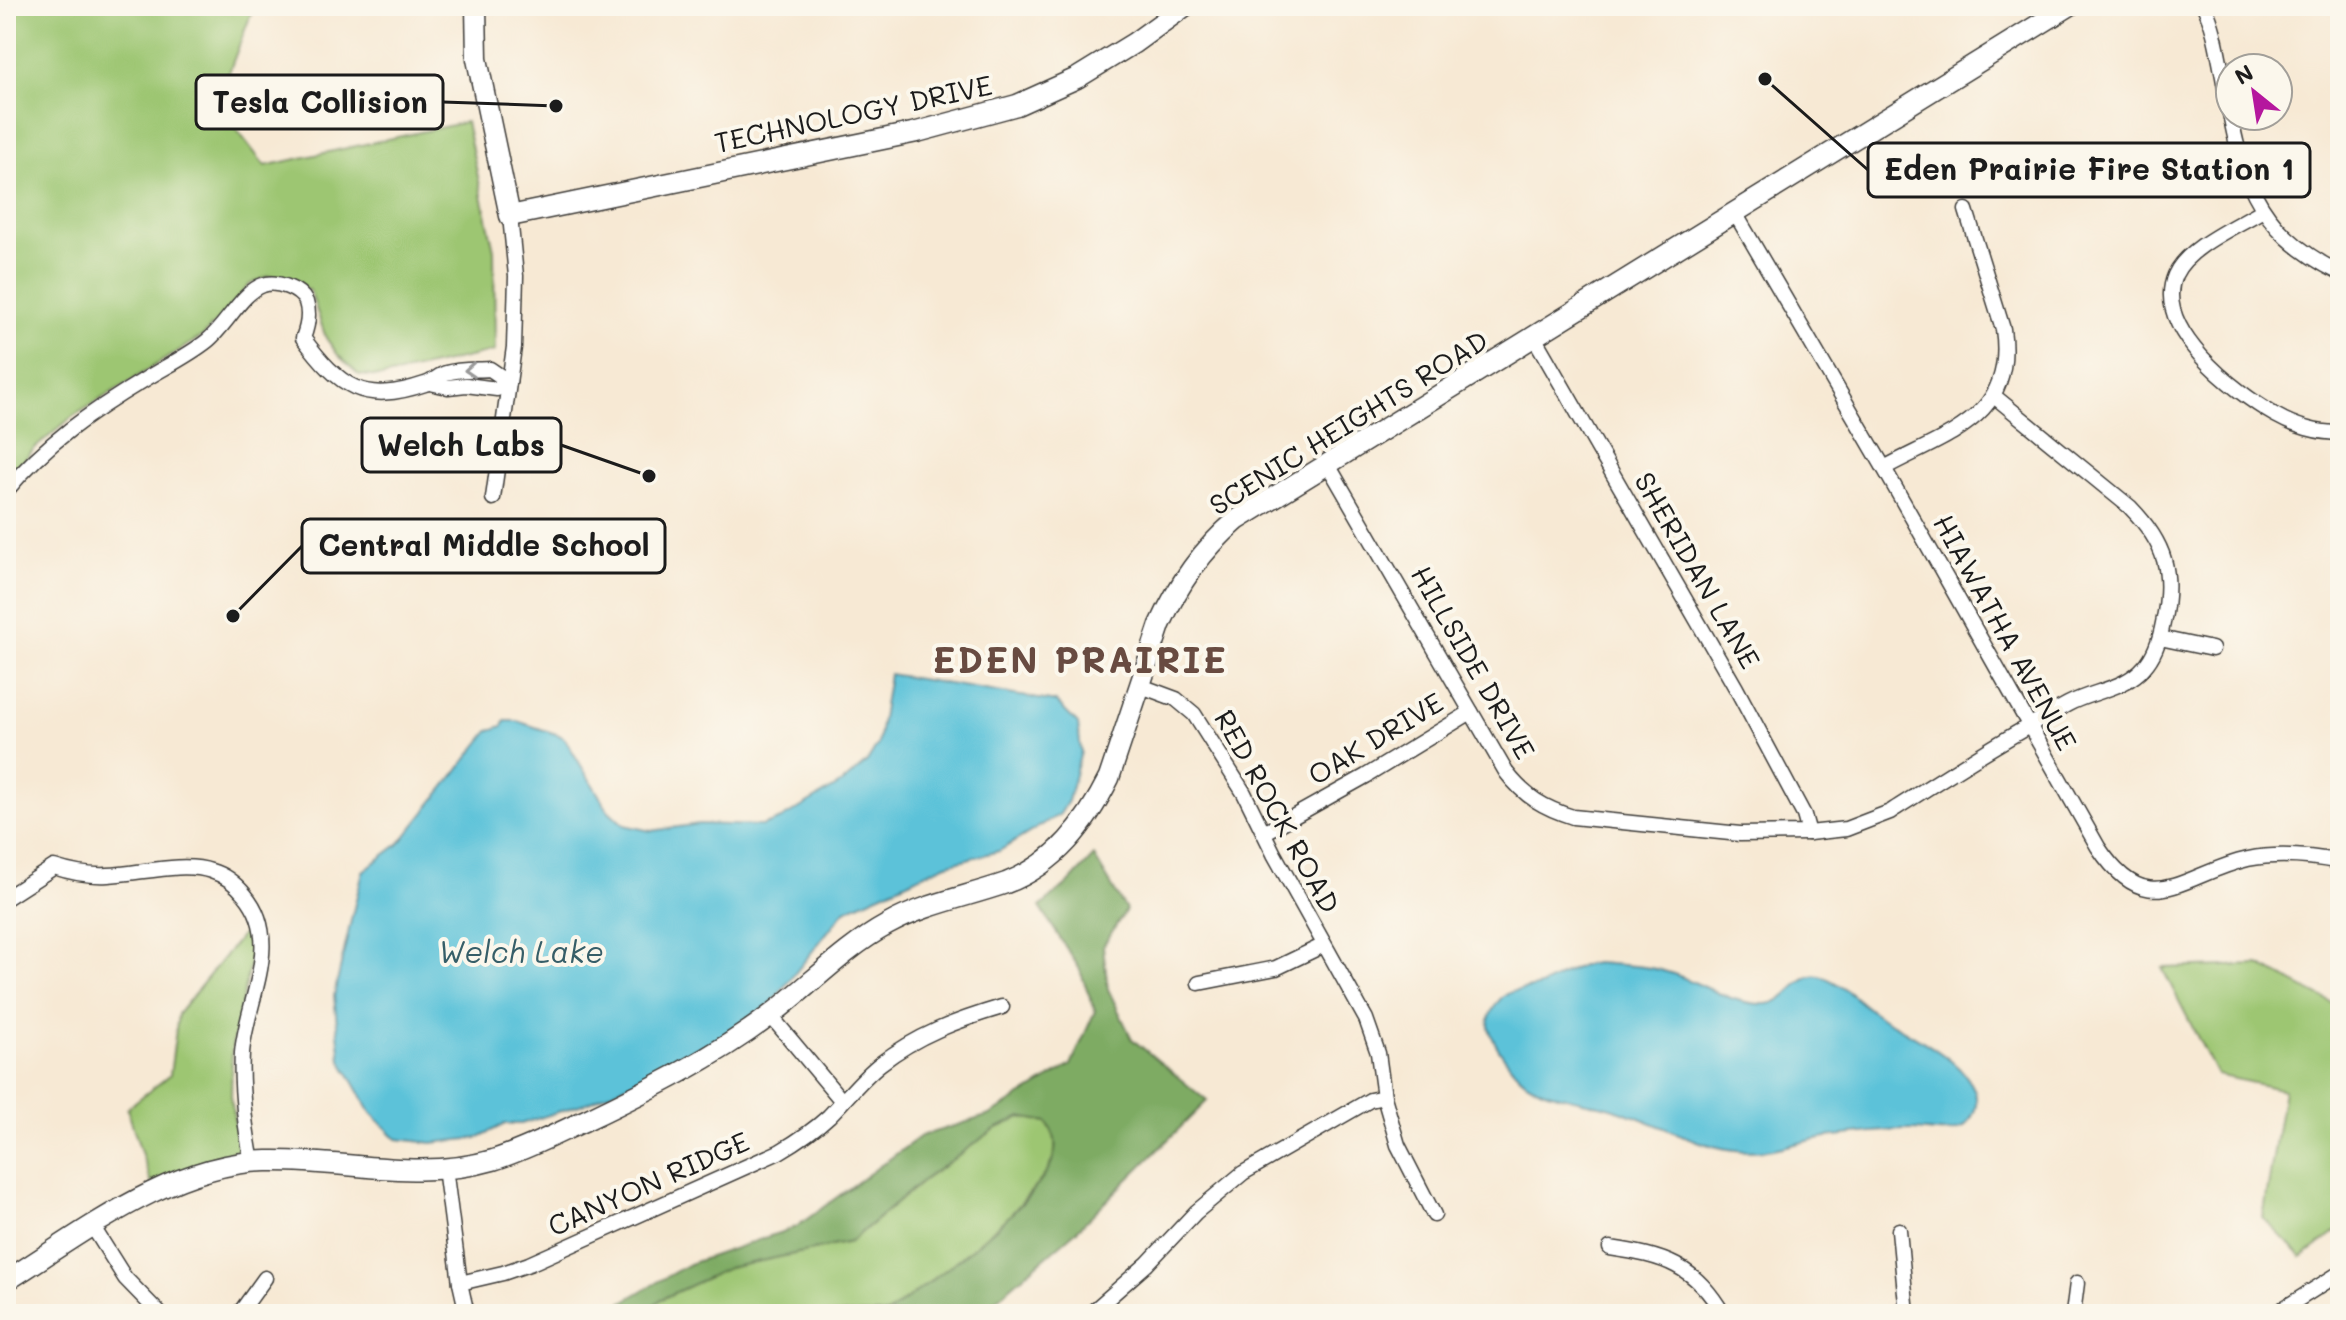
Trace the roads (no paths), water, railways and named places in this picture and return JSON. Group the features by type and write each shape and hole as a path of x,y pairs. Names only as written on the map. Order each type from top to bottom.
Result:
{"street":[{"path":"476,6 477,59 510,216 516,276 509,382 493,498"},
{"name":"TECHNOLOGY DRIVE","path":"510,216 917,132 1017,105 1077,78 1134,43 1185,6"},
{"name":"SCENIC HEIGHTS ROAD","path":"6,1281 93,1227 176,1181 209,1169 276,1161 417,1170 494,1160 668,1081 718,1052 884,926 922,909 1016,878 1046,861 1083,826 1109,778 1160,625 1171,601 1200,556 1237,520 2069,6"},
{"path":"2204,6 2216,39 2235,145 2254,196 2287,238 2308,255 2340,273"},
{"path":"1884,468 1967,423 1987,407 2004,370 2006,349 2003,329 1966,210"},
{"path":"2263,210 2184,260 2175,274 2171,291 2172,308 2178,324 2194,348 2253,400 2277,416 2303,427 2340,433"},
{"name":"HIAWATHA AVENUE","path":"1735,213 1884,468 2028,726 2104,856 2120,876 2145,888 2173,887 2219,867 2267,857 2317,857 2340,862"},
{"path":"6,491 38,455 78,421 206,342 227,323 250,293 264,284 278,283 299,293 305,302 308,325 303,338 320,360 353,388 372,394 402,392 430,383 444,373 490,369 509,382"},
{"name":"SHERIDAN LANE","path":"1534,337 1736,688 1804,815 1809,833"},
{"path":"1994,396 2147,524 2159,543 2169,587 2160,638 2212,649"},
{"name":"HILLSIDE DRIVE","path":"1327,463 1518,788 1540,805 1573,817 1740,834 1846,829 1890,812 2028,726 2090,693 2129,680 2143,669 2160,638"},
{"name":"RED ROCK ROAD","path":"1141,686 1176,699 1194,714 1231,770 1366,1019 1378,1053 1384,1097 1398,1145 1434,1215"},
{"name":"OAK DRIVE","path":"1264,833 1471,712"},
{"path":"6,898 54,867 83,874 105,875 208,869 232,881 244,893 254,906 264,939 242,1053 243,1104 252,1162"},
{"name":"RED ROCK ROAD","path":"1199,983 1276,968 1324,945"},
{"name":"CANYON RIDGE","path":"460,1283 529,1264 760,1162 804,1136 829,1116 869,1073 906,1046 958,1020 1002,1007"},
{"path":"770,1015 842,1101"},
{"path":"1090,1314 1147,1264 1196,1212 1243,1173 1370,1100 1384,1097"},
{"path":"445,1168 467,1314"},
{"path":"93,1227 125,1278 160,1314"},
{"path":"1899,1230 1907,1314"},
{"path":"1610,1248 1651,1254 1688,1271 1702,1283 1723,1314"},
{"path":"2275,1314 2340,1273"},
{"path":"239,1314 265,1278"},
{"path":"2073,1314 2077,1283"}],"water":[{"name":"Welch Lake","path":"889,674 1056,702 1078,724 1081,752 1068,801 1060,814 999,851 947,864 845,910 773,1001 743,1030 728,1034 592,1101 521,1124 505,1124 477,1138 432,1143 397,1139 371,1113 341,1060 334,996 363,871 400,843 490,730 503,726 505,721 517,721 565,739 608,810 624,825 651,831 699,824 762,826 781,819 842,783 867,762 878,744"},
{"path":"1595,963 1658,970 1738,1000 1764,1004 1780,999 1805,978 1819,976 1827,979 1959,1068 1970,1082 1976,1097 1974,1112 1965,1126 1952,1132 1868,1132 1826,1137 1773,1149 1731,1150 1693,1140 1617,1110 1551,1093 1530,1084 1510,1065 1492,1036 1489,1020 1493,1010 1500,999 1509,993 1540,986 1572,970"}],"place":[{"name":"Eden Prairie Fire Station 1","path":"1765,79"},
{"name":"Tesla Collision","path":"556,106"},
{"name":"Welch Labs","path":"649,476"},
{"name":"Central Middle School","path":"233,616"}],"district":[{"name":"EDEN PRAIRIE","path":"1080,658"}]}
